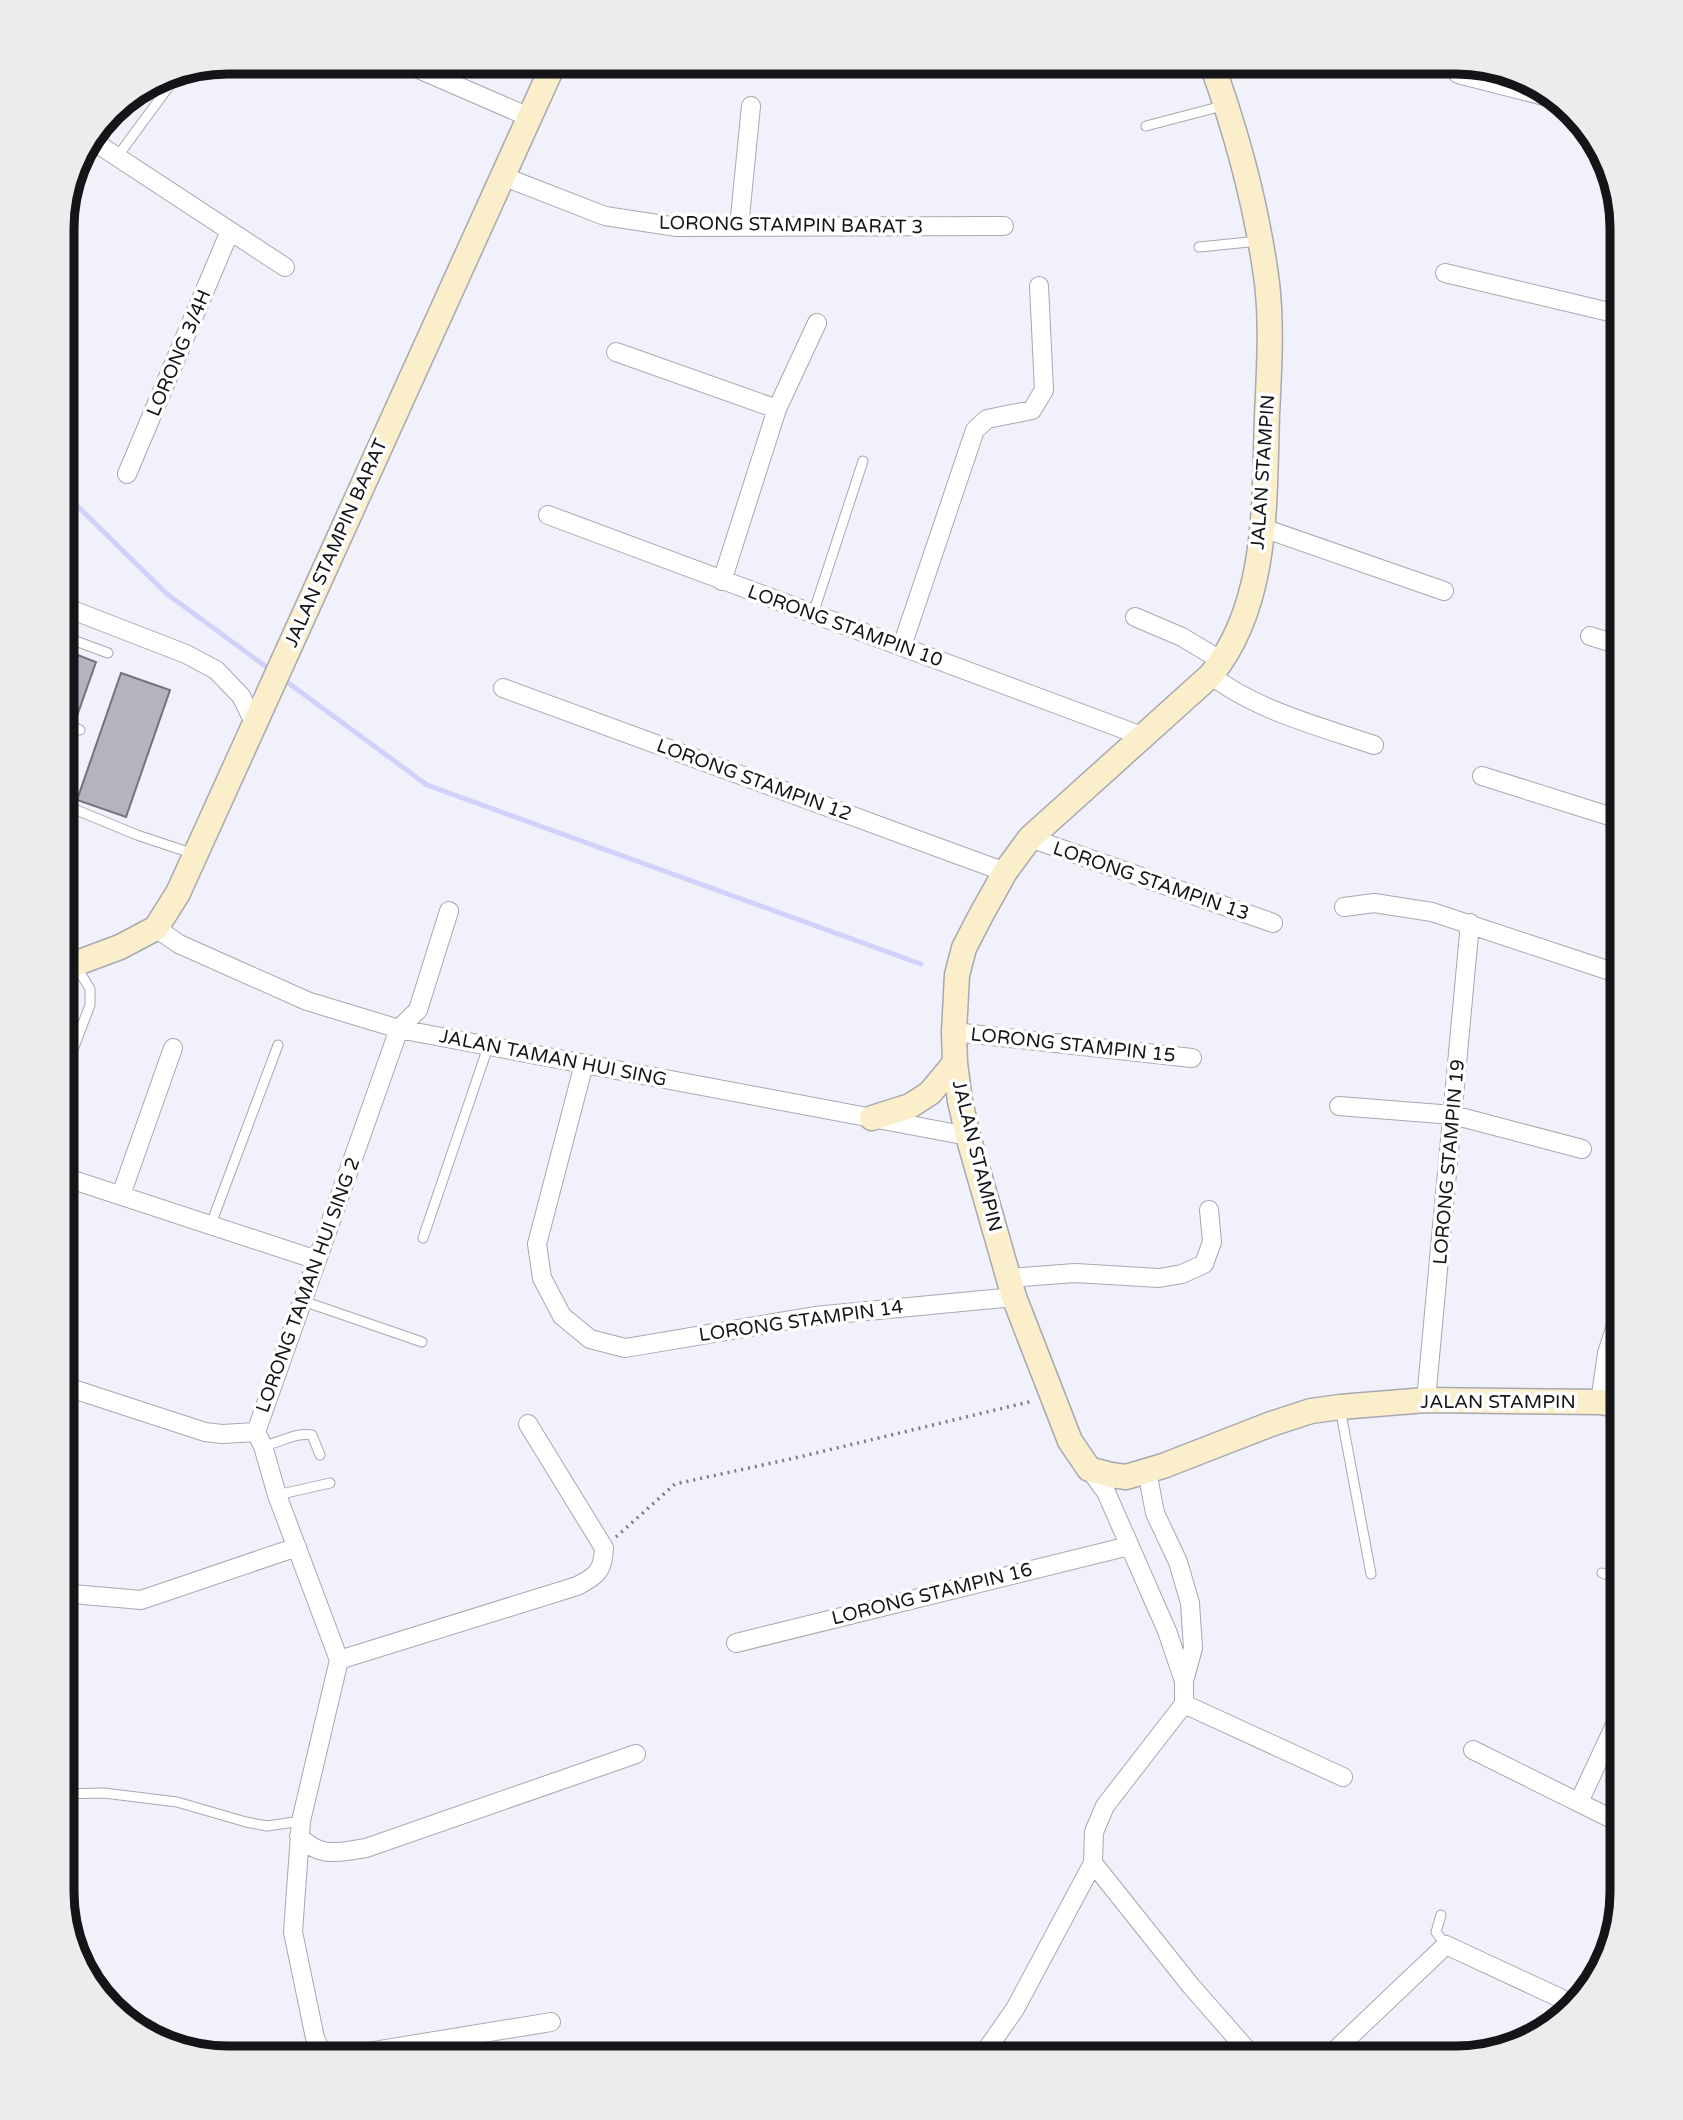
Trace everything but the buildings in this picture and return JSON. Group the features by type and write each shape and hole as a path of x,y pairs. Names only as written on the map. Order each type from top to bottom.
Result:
{"street":[{"path":"430,74 529,117"},
{"name":"JALAN STAMPIN BARAT","path":"156,928 178,893 549,74"},
{"name":"JALAN STAMPIN","path":"1216,74 1245,169 1267,283 1270,339 1263,528 1255,575 1241,622 1216,668 1030,838 1005,872 964,948 957,975 955,1063 968,1136 991,1220 1012,1288 1070,1441 1089,1469 1126,1477 1271,1424 1311,1411 1340,1407 1426,1400 1610,1403"},
{"path":"1458,74 1529,92"},
{"path":"739,227 751,106"},
{"path":"98,144 285,267"},
{"name":"LORONG STAMPIN BARAT 3","path":"502,176 605,216 677,227 1004,226"},
{"name":"LORONG 3/4H","path":"127,474 230,231"},
{"path":"1445,273 1610,312"},
{"path":"902,646 975,430 987,419 1032,410 1044,390 1039,286"},
{"path":"722,581 777,409 817,323"},
{"path":"616,352 777,409"},
{"name":"LORONG STAMPIN 10","path":"548,515 1142,736"},
{"path":"1263,528 1444,591"},
{"path":"74,611 186,654 216,670 242,696 255,724"},
{"path":"1135,617 1182,637 1216,668 1236,693 1374,745"},
{"path":"1590,636 1610,642"},
{"name":"LORONG STAMPIN 12","path":"503,688 1005,872"},
{"path":"1482,776 1610,816"},
{"name":"LORONG STAMPIN 13","path":"1030,838 1273,923"},
{"path":"1344,907 1374,904 1399,906 1470,923 1610,971"},
{"name":"LORONG TAMAN HUI SING 2","path":"260,1439 303,1301 399,1029 418,1010 449,911"},
{"name":"LORONG STAMPIN 19","path":"1426,1400 1470,923"},
{"path":"74,965 120,947 156,928"},
{"name":"JALAN TAMAN HUI SING","path":"156,928 179,944 307,1001 399,1029 968,1136"},
{"name":"LORONG STAMPIN 15","path":"954,1032 1192,1058"},
{"path":"121,1195 173,1048"},
{"name":"LORONG STAMPIN 14","path":"584,1063 537,1244 542,1279 562,1316 590,1339 625,1348 815,1315 1012,1288 1075,1273 1159,1278 1182,1274 1204,1264 1212,1242 1209,1210"},
{"path":"872,1118 910,1106 930,1093 955,1063"},
{"path":"1339,1106 1454,1115 1582,1149"},
{"path":"74,1181 317,1260"},
{"path":"1610,1344 1607,1353 1610,1390"},
{"path":"74,1389 205,1432 260,1439 277,1495 339,1660 300,1828 293,1932 318,2046"},
{"path":"339,1660 577,1586 594,1577 603,1563 604,1548 528,1424"},
{"path":"1089,1469 1106,1492 1162,1619 1184,1681"},
{"path":"989,2046 1016,2009 1093,1863 1094,1832 1105,1806 1184,1704 1184,1681 1193,1648 1190,1603 1178,1562 1155,1513 1147,1471"},
{"name":"LORONG STAMPIN 16","path":"736,1643 1129,1546"},
{"path":"74,1594 141,1600 297,1547"},
{"path":"1184,1704 1343,1776"},
{"path":"1579,1802 1610,1736"},
{"path":"1473,1750 1610,1818"},
{"path":"300,1828 310,1847 326,1853 366,1848 635,1754"},
{"path":"1093,1863 1191,1986 1244,2046"},
{"path":"1340,2046 1447,1945 1565,2000"},
{"path":"409,2046 551,2022"}],"lane":[{"path":"117,157 171,84"},
{"path":"1146,126 1227,104"},
{"path":"1199,247 1259,241"},
{"path":"814,614 863,461"},
{"path":"74,640 108,653"},
{"path":"74,728 80,730"},
{"path":"74,809 195,855"},
{"path":"74,973 90,989 90,1005 74,1047"},
{"path":"211,1224 278,1045"},
{"path":"423,1238 488,1047"},
{"path":"303,1301 422,1342"},
{"path":"1340,1407 1371,1574"},
{"path":"260,1439 278,1443 302,1433 312,1435 320,1455"},
{"path":"277,1495 330,1483"},
{"path":"1602,1573 1610,1576"},
{"path":"74,1794 104,1793 177,1802 246,1822 300,1828"},
{"path":"1441,1914 1436,1932 1447,1945"}],"path":[{"path":"604,1548 675,1484 1053,1397"}],"waterway":[{"path":"74,503 167,594 272,671"},
{"path":"283,679 427,785 921,964"}]}
